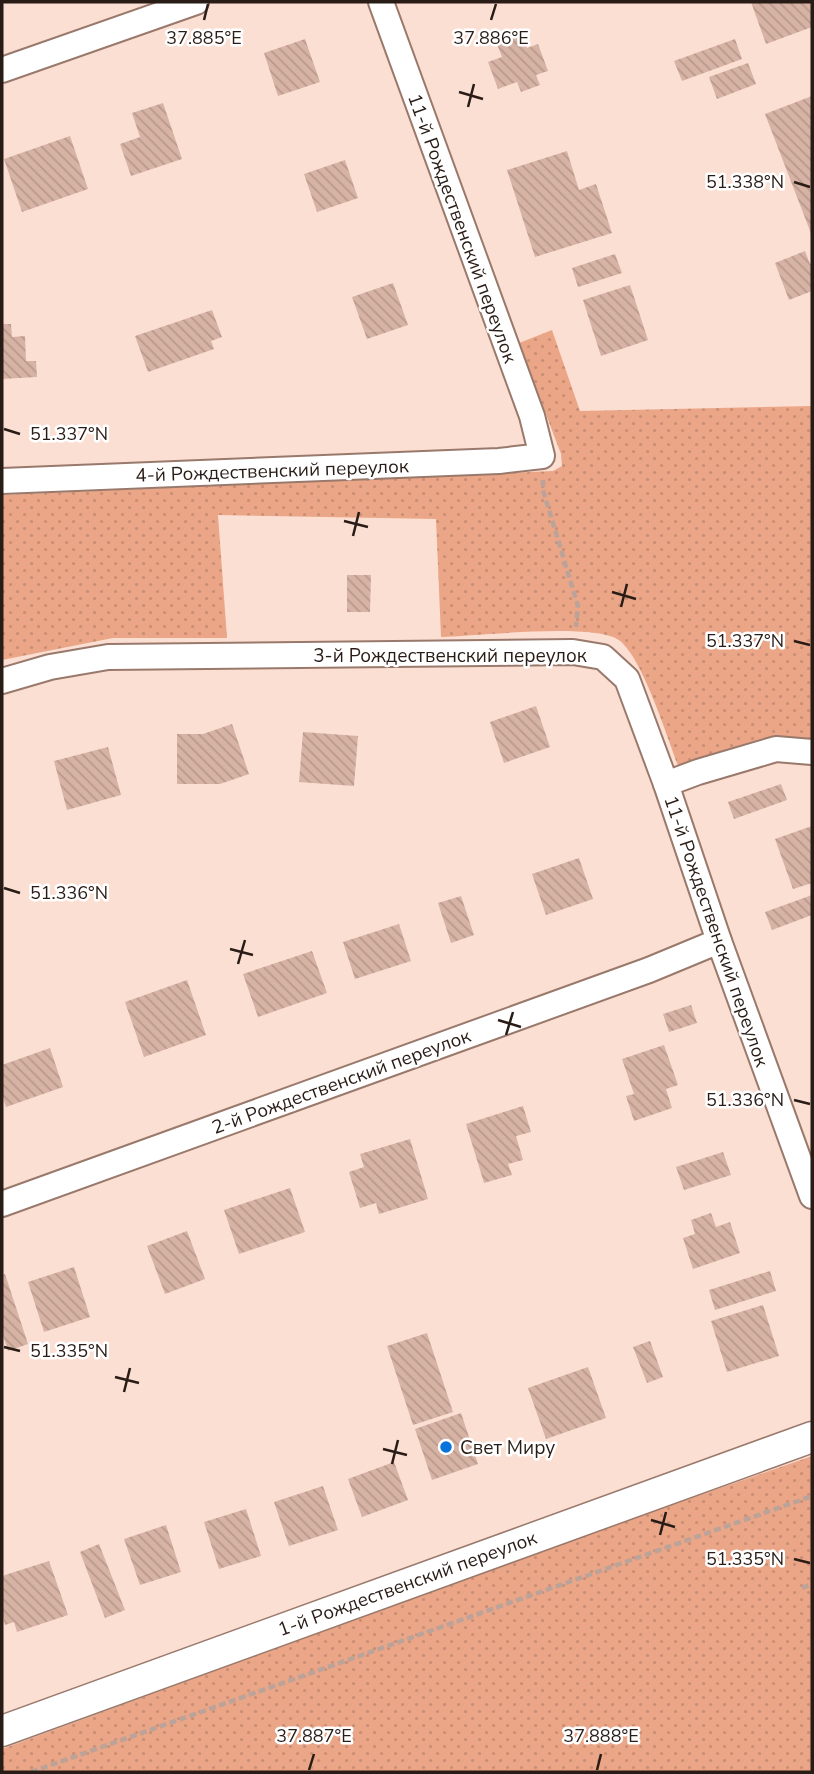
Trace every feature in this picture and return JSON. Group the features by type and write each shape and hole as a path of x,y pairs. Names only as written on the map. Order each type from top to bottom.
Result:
{"street":[{"path":"2,70 196,2"},
{"name":"11-й Рождественский переулок","path":"381,2 532,416 542,456"},
{"name":"4-й Рождественский переулок","path":"2,481 499,461 542,456"},
{"name":"3-й Рождественский переулок","path":"2,681 50,667 108,657 573,652 603,657 627,679 666,784"},
{"path":"666,784 776,749 812,752"},
{"name":"11-й Рождественский переулок","path":"666,784 719,941 812,1196"},
{"name":"2-й Рождественский переулок","path":"2,1204 649,970 719,941"},
{"name":"1-й Рождественский переулок","path":"2,1731 812,1437"}],"path":[{"path":"542,456 543,490 578,606 573,652"},
{"path":"31,1772 812,1496"},
{"path":"802,1588 812,1584"}],"shaded area":[{"path":"552,330 580,411 812,406 812,744 679,768 644,678 626,647 617,639 603,634 559,631 441,637 436,519 218,515 227,638 113,638 2,660 2,495 553,471 562,466 561,454 519,343"},
{"path":"812,1456 812,1772 2,1772 2,1749 565,1542"}],"building":[{"path":"751,2 812,2 812,27 766,44"},
{"path":"522,35 527,48 538,44 548,71 536,75 540,85 521,92 517,82 498,89 488,62 502,57 497,44"},
{"path":"305,39 320,82 278,96 264,53"},
{"path":"735,39 742,59 682,81 674,61"},
{"path":"748,63 756,84 717,99 709,77"},
{"path":"812,96 812,236 765,114"},
{"path":"163,103 182,159 131,176 120,144 140,137 132,113"},
{"path":"70,136 88,189 22,212 4,159"},
{"path":"567,151 579,190 596,184 612,233 535,257 507,170"},
{"path":"345,160 358,198 317,212 304,174"},
{"path":"805,251 810,264 812,263 812,291 789,300 775,263"},
{"path":"615,254 622,273 578,287 572,268"},
{"path":"393,283 408,325 367,339 352,297"},
{"path":"630,285 648,340 601,356 583,300"},
{"path":"212,310 222,337 211,341 214,349 148,372 135,336"},
{"path":"2,324 11,324 12,337 25,336 26,361 36,361 37,377 2,379"},
{"path":"347,575 371,575 370,612 347,612"},
{"path":"536,706 550,747 504,763 490,722"},
{"path":"232,724 249,774 220,784 177,784 177,734 203,734"},
{"path":"303,732 358,736 354,786 299,782"},
{"path":"108,747 121,795 67,810 54,761"},
{"path":"781,784 787,800 734,819 728,802"},
{"path":"812,826 812,883 793,889 775,839"},
{"path":"579,858 593,899 546,915 532,874"},
{"path":"812,895 812,915 772,930 765,912"},
{"path":"461,896 474,935 451,943 438,903"},
{"path":"399,924 411,961 355,979 343,942"},
{"path":"312,951 327,993 258,1017 243,974"},
{"path":"187,980 206,1035 144,1057 125,1002"},
{"path":"691,1005 697,1023 669,1032 663,1014"},
{"path":"664,1045 678,1085 666,1089 672,1108 634,1121 626,1096 634,1094 622,1059"},
{"path":"50,1048 63,1087 6,1107 2,1094 2,1065"},
{"path":"523,1106 531,1132 516,1136 523,1160 508,1164 512,1175 484,1183 466,1124"},
{"path":"410,1139 428,1199 379,1214 376,1203 360,1208 349,1172 364,1167 360,1154"},
{"path":"723,1152 731,1175 684,1190 676,1167"},
{"path":"290,1188 305,1232 239,1254 224,1210"},
{"path":"711,1213 716,1227 730,1222 740,1253 693,1269 683,1238 695,1234 691,1220"},
{"path":"187,1231 205,1279 165,1294 147,1246"},
{"path":"74,1267 90,1317 44,1332 28,1282"},
{"path":"770,1271 776,1291 715,1310 709,1290"},
{"path":"5,1274 28,1344 8,1351 2,1332 2,1275"},
{"path":"763,1305 779,1356 727,1372 711,1321"},
{"path":"427,1333 453,1412 413,1425 387,1346"},
{"path":"650,1341 663,1377 647,1383 633,1347"},
{"path":"588,1367 606,1418 546,1439 528,1388"},
{"name":"Свет Миру","path":"461,1413 478,1464 432,1480 415,1429"},
{"path":"394,1462 408,1500 362,1517 348,1479"},
{"path":"323,1486 338,1530 289,1546 274,1502"},
{"path":"246,1509 261,1556 219,1569 204,1522"},
{"path":"166,1525 181,1572 140,1585 124,1539"},
{"path":"99,1544 125,1610 105,1618 80,1552"},
{"path":"49,1561 68,1615 17,1632 14,1622 5,1625 2,1614 2,1576"}],"place":[{"name":"Свет Миру","path":"446,1447"}]}
